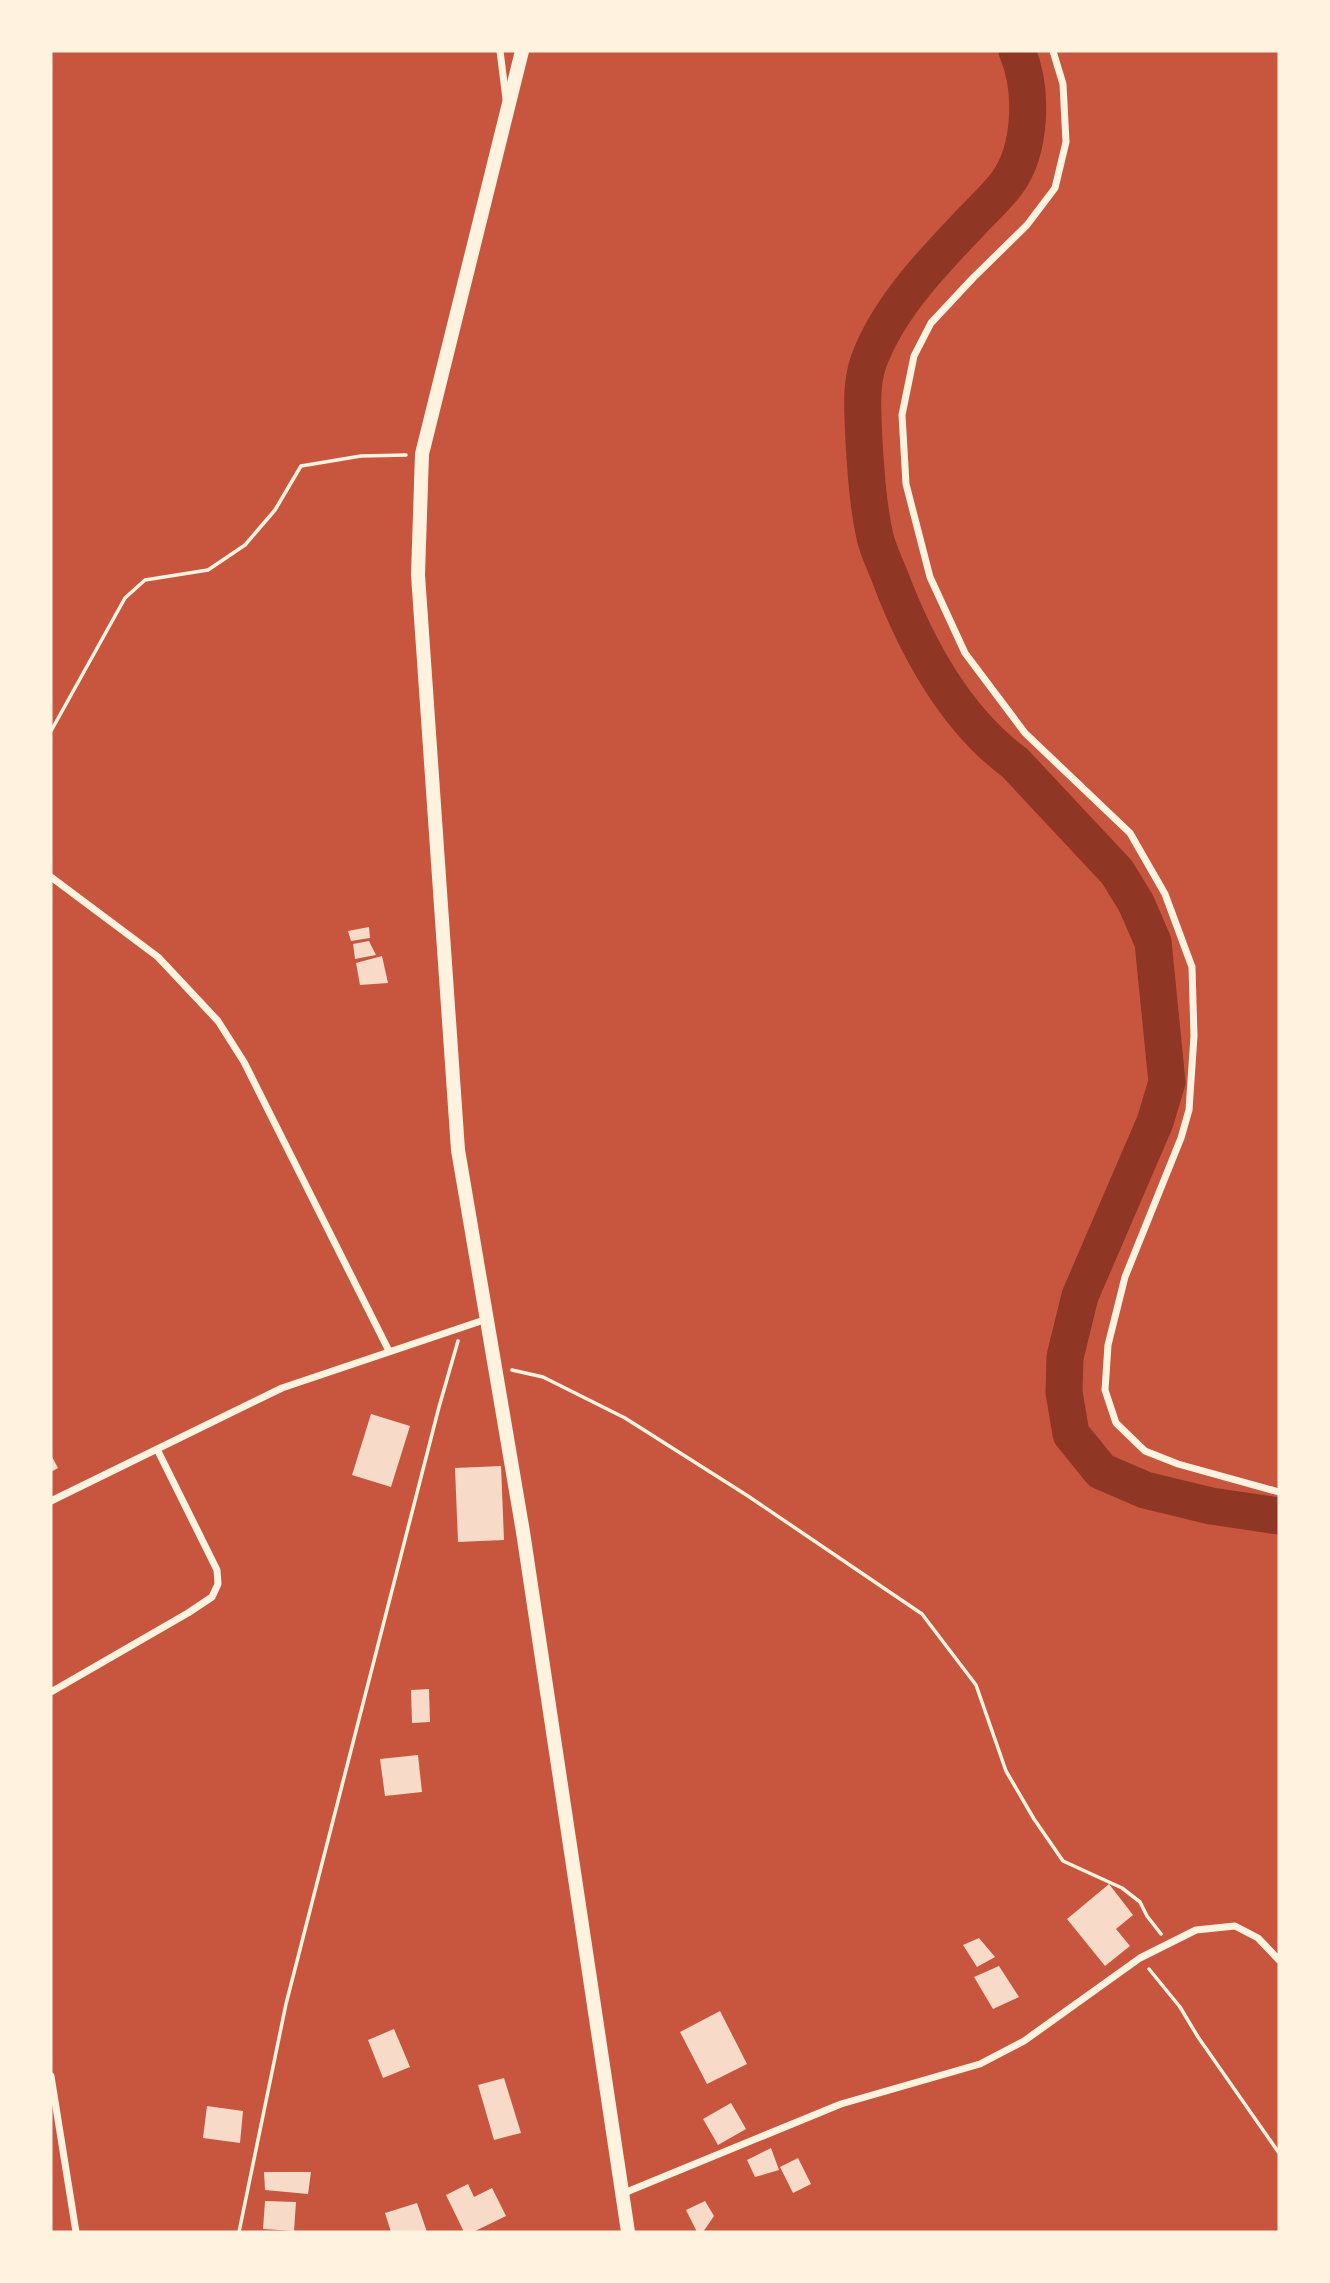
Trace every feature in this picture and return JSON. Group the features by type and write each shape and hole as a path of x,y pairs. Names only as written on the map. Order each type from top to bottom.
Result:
{"main road":[{"path":"522,51 422,454 418,575 458,1150 496,1367 628,2232"}],"street":[{"path":"499,51 508,110"},
{"path":"1053,51 1063,84 1066,142 1055,188 1027,225 931,323 914,356 902,415 906,484 930,577 965,653 1025,733 1130,833 1165,894 1192,967 1194,1036 1189,1110 1181,1138 1125,1277 1108,1345 1105,1390 1116,1423 1145,1451 1178,1464 1279,1492"},
{"path":"51,877 158,957 218,1021 244,1062 388,1351"},
{"path":"51,1501 282,1388 488,1319"},
{"path":"51,1692 188,1613 212,1597 218,1584 217,1570 157,1449"},
{"path":"624,2193 841,2104 980,2064 1024,2041 1140,1958 1196,1930 1235,1926 1258,1938 1279,1960"},
{"path":"51,2076 76,2232"}],"path":[{"path":"51,731 125,598 145,580 208,570 245,545 275,510 301,466 362,456 422,454"},
{"path":"239,2232 290,1991 434,1428 462,1329"},
{"path":"496,1367 543,1377 625,1418 748,1496 922,1614 975,1685 1006,1771 1063,1861 1122,1888 1140,1902 1147,1916 1169,1943"},
{"path":"1140,1958 1180,2007 1279,2153"}],"building":[{"path":"369,927 370,938 351,941 348,931"},
{"path":"369,941 376,955 355,959 353,944"},
{"path":"382,956 388,983 360,985 356,963"},
{"path":"371,1414 410,1426 391,1487 352,1475"},
{"path":"51,1455 58,1468 51,1472"},
{"path":"501,1466 504,1540 458,1542 455,1468"},
{"path":"429,1689 430,1722 412,1723 411,1690"},
{"path":"418,1755 422,1792 385,1796 380,1759"},
{"path":"1109,1884 1133,1915 1116,1929 1130,1946 1105,1966 1067,1919"},
{"path":"979,1938 995,1957 977,1967 963,1945"},
{"path":"999,1966 1019,1997 993,2009 974,1977"},
{"path":"720,2011 747,2064 707,2084 680,2032"},
{"path":"394,2029 410,2067 383,2078 368,2040"},
{"path":"504,2078 521,2133 494,2140 478,2085"},
{"path":"731,2103 746,2129 718,2145 703,2119"},
{"path":"207,2106 243,2111 240,2143 203,2138"},
{"path":"771,2148 779,2170 755,2177 747,2160"},
{"path":"798,2158 811,2184 793,2193 780,2167"},
{"path":"264,2172 311,2172 308,2194 265,2190"},
{"path":"468,2184 474,2197 492,2188 506,2216 473,2232 464,2232 446,2195"},
{"path":"265,2201 296,2202 294,2231 263,2229"},
{"path":"705,2201 714,2216 703,2232 697,2232 686,2210"},
{"path":"417,2203 427,2232 391,2232 385,2213"}],"waterway":[{"path":"1017,51 1026,82 1027,118 1025,136 1015,169 999,193 943,252 903,300 881,335 868,364 863,386 864,442 873,525 878,547 900,603 925,654 955,703 973,725 1015,763 1117,872 1136,903 1153,942 1167,1082 1155,1122 1080,1296 1065,1357 1064,1392 1071,1434 1101,1471 1145,1490 1211,1506 1279,1516"}]}
